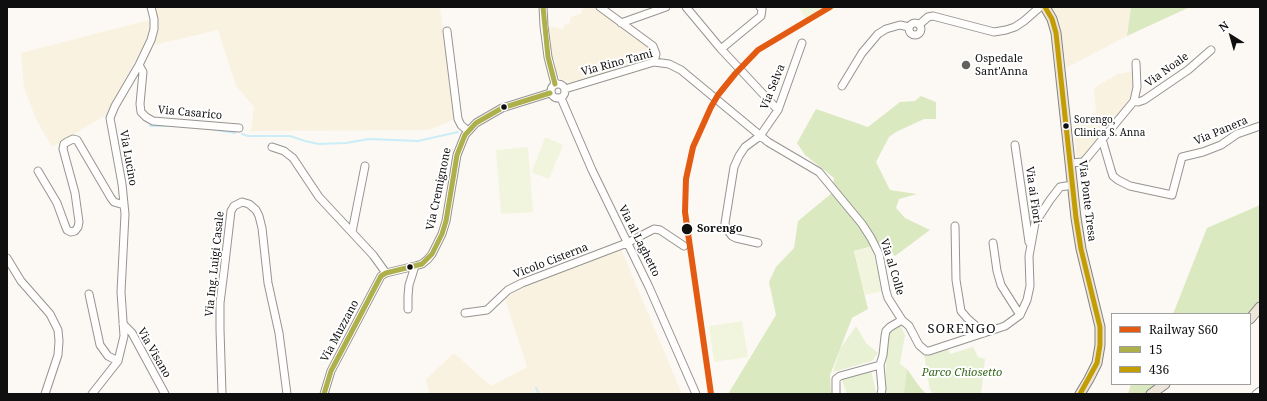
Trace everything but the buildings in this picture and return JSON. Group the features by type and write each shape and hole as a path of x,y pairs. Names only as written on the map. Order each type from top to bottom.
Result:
{"main road":[{"name":"Via Ponte Tresa","path":"1045,7 1052,19 1056,33 1076,218 1100,327 1100,345 1096,363 1080,394"},
{"path":"1151,394 1164,385"}],"street":[{"name":"Via Lucino","path":"118,361 124,336 121,292 125,226 121,172 110,118 151,40 154,29 154,18 151,7"},
{"path":"543,7 547,52 555,84"},
{"path":"600,7 653,46 656,54 654,62"},
{"path":"607,7 610,15"},
{"path":"621,23 666,7"},
{"path":"686,7 721,48 778,110"},
{"path":"721,48 761,16 762,10 760,7"},
{"path":"920,24 928,17 933,16 994,32 1015,27 1040,7"},
{"path":"909,27 913,23 917,22 920,24"},
{"path":"909,27 911,33 917,35 921,30 920,24"},
{"path":"842,86 862,53 878,34 886,29 900,25 909,27"},
{"path":"447,31 458,119 461,125 468,131"},
{"name":"Via Selva","path":"758,243 736,238 728,232 725,222 734,167 745,147 760,136 778,110 802,43"},
{"name":"Via Noale","path":"1134,102 1144,100 1188,70 1211,50"},
{"name":"Via Rino Tami","path":"565,89 654,62 669,64 681,70 768,142 819,172 862,224 871,238"},
{"name":"Via Noale","path":"1071,163 1083,162 1134,102 1137,86 1136,63"},
{"name":"Via Casarico","path":"139,65 143,72 140,104 141,112 146,117 153,121 239,128"},
{"path":"555,84 561,84 565,89 565,93 561,98 554,98 550,93 550,89 555,84"},
{"name":"Via Cremignone","path":"386,273 415,266 428,259 442,234 446,221 458,149 462,139 468,131 476,123 502,108 550,93"},
{"name":"Via al Laghetto","path":"561,98 592,170 652,293 696,394"},
{"name":"Via Panera","path":"1102,139 1111,170 1118,180 1130,186 1172,195 1182,157 1203,152 1221,145 1237,134 1260,126"},
{"path":"38,171 57,203 67,230 71,232 78,228 79,222 76,193 63,149 64,144 67,142 73,139 77,140 111,198 114,202 124,205"},
{"name":"Via ai Fiori","path":"1015,145 1030,248"},
{"path":"272,147 284,151 293,158 319,197 373,255 386,273"},
{"path":"352,232 365,166"},
{"path":"1020,315 1027,300 1030,286 1030,248 1035,223 1060,187 1073,185"},
{"name":"Via Ing. Luigi Casale","path":"222,394 220,329 223,279 231,211 234,206 242,202 253,207 259,216 261,224 268,283 278,333 287,394"},
{"path":"955,226 956,280 961,311 984,333"},
{"name":"Vicolo Cisterna","path":"465,313 487,310 508,290 522,283 627,243 651,230 657,229 684,246"},
{"name":"Via al Colle","path":"871,238 879,254 888,298 902,320 909,326 919,345 926,351 930,351 1005,326 1020,315"},
{"path":"993,243 997,271 1001,285 1020,315"},
{"path":"7,258 21,281 50,314 58,330 58,355 45,394"},
{"path":"408,309 409,285 415,266"},
{"name":"Via Muzzano","path":"324,394 331,371 379,280 386,273"},
{"path":"89,294 100,345 108,356 118,361 92,394"},
{"path":"881,394 880,365 886,331 902,320"},
{"name":"Via Visano","path":"123,324 132,333 165,394"},
{"path":"836,394 836,379 840,376 880,365"},
{"path":"1256,394 1260,391"}],"shaded area":[{"path":"160,7 440,7 455,119 429,130 251,131 254,107 236,86 218,30 154,45 158,22 154,9"},
{"path":"584,7 594,7 598,9 651,48 653,53 649,59 605,74 571,83 560,78 556,73 555,59 551,59 547,26 563,29 565,24 569,24 571,17 581,14"},
{"path":"1051,7 1131,7 1127,36 1066,68 1061,29 1058,18"},
{"path":"149,20 150,33 106,115 52,147 36,119 24,88 21,53"},
{"path":"1133,71 1133,97 1082,160 1079,159 1077,157 1073,127 1096,112 1094,90 1097,86 1118,74"},
{"path":"621,249 682,394 429,394 426,379 454,353 491,386 527,367 505,299 521,287"}],"green space":[{"path":"799,7 834,7 835,9 807,23"},
{"path":"1131,7 1190,7 1127,36"},
{"path":"921,96 936,102 936,119 924,119 896,132 889,137 876,162 890,190 917,194 899,199 896,208 905,218 930,230 895,256 884,243 854,251 868,309 852,318 830,375 831,394 728,394 776,315 769,282 776,267 794,248 798,221 832,193 834,178 805,155 797,143 816,109 868,127 900,102 915,101"},
{"path":"545,138 563,145 549,179 533,173 532,171"},
{"path":"528,147 533,212 501,214 496,150"},
{"path":"1260,205 1260,307 1251,313 1173,313 1207,228"},
{"path":"872,247 883,291 865,295 854,251"},
{"path":"742,321 748,357 714,362 709,326"},
{"path":"856,326 866,343 878,353 872,361 833,372 840,349"},
{"path":"901,326 905,335 900,364 907,369 905,393 884,394 888,336 892,329"},
{"name":"Parco Chiosetto","path":"973,347 978,357 985,359 981,394 934,394 930,390 924,355 948,348 950,354"},
{"path":"907,369 919,386 926,394 904,394"},
{"path":"871,370 876,392 875,394 847,394 841,378"},
{"path":"1131,385 1164,385 1151,394 1128,394"}],"waterway":[{"path":"150,126 172,126"},
{"path":"203,128 235,133"},
{"path":"242,134 248,136 290,136 319,144 346,143 369,139 418,141 458,132"},
{"path":"536,388 539,394"}],"rail line":[{"name":"S60","path":"711,394 685,212 686,179 693,147 718,95 735,74 758,50 830,7"}],"transit line":[{"name":"15","path":"543,7 548,57 555,84"},
{"name":"436","path":"1045,7 1052,19 1056,33 1076,218 1081,249 1100,327 1100,345 1097,363 1080,394"},
{"name":"15","path":"324,394 331,371 381,276 386,273 422,264 432,254 442,234 446,221 457,155 465,135 476,123 502,108 550,93"}],"place":[{"name":"Ospedale Sant'Anna","path":"966,65"},
{"name":"Sorengo, Clinica S. Anna","path":"1066,126"},
{"name":"Sorengo","path":"687,229"}],"district":[{"name":"SORENGO","path":"962,329"}]}
